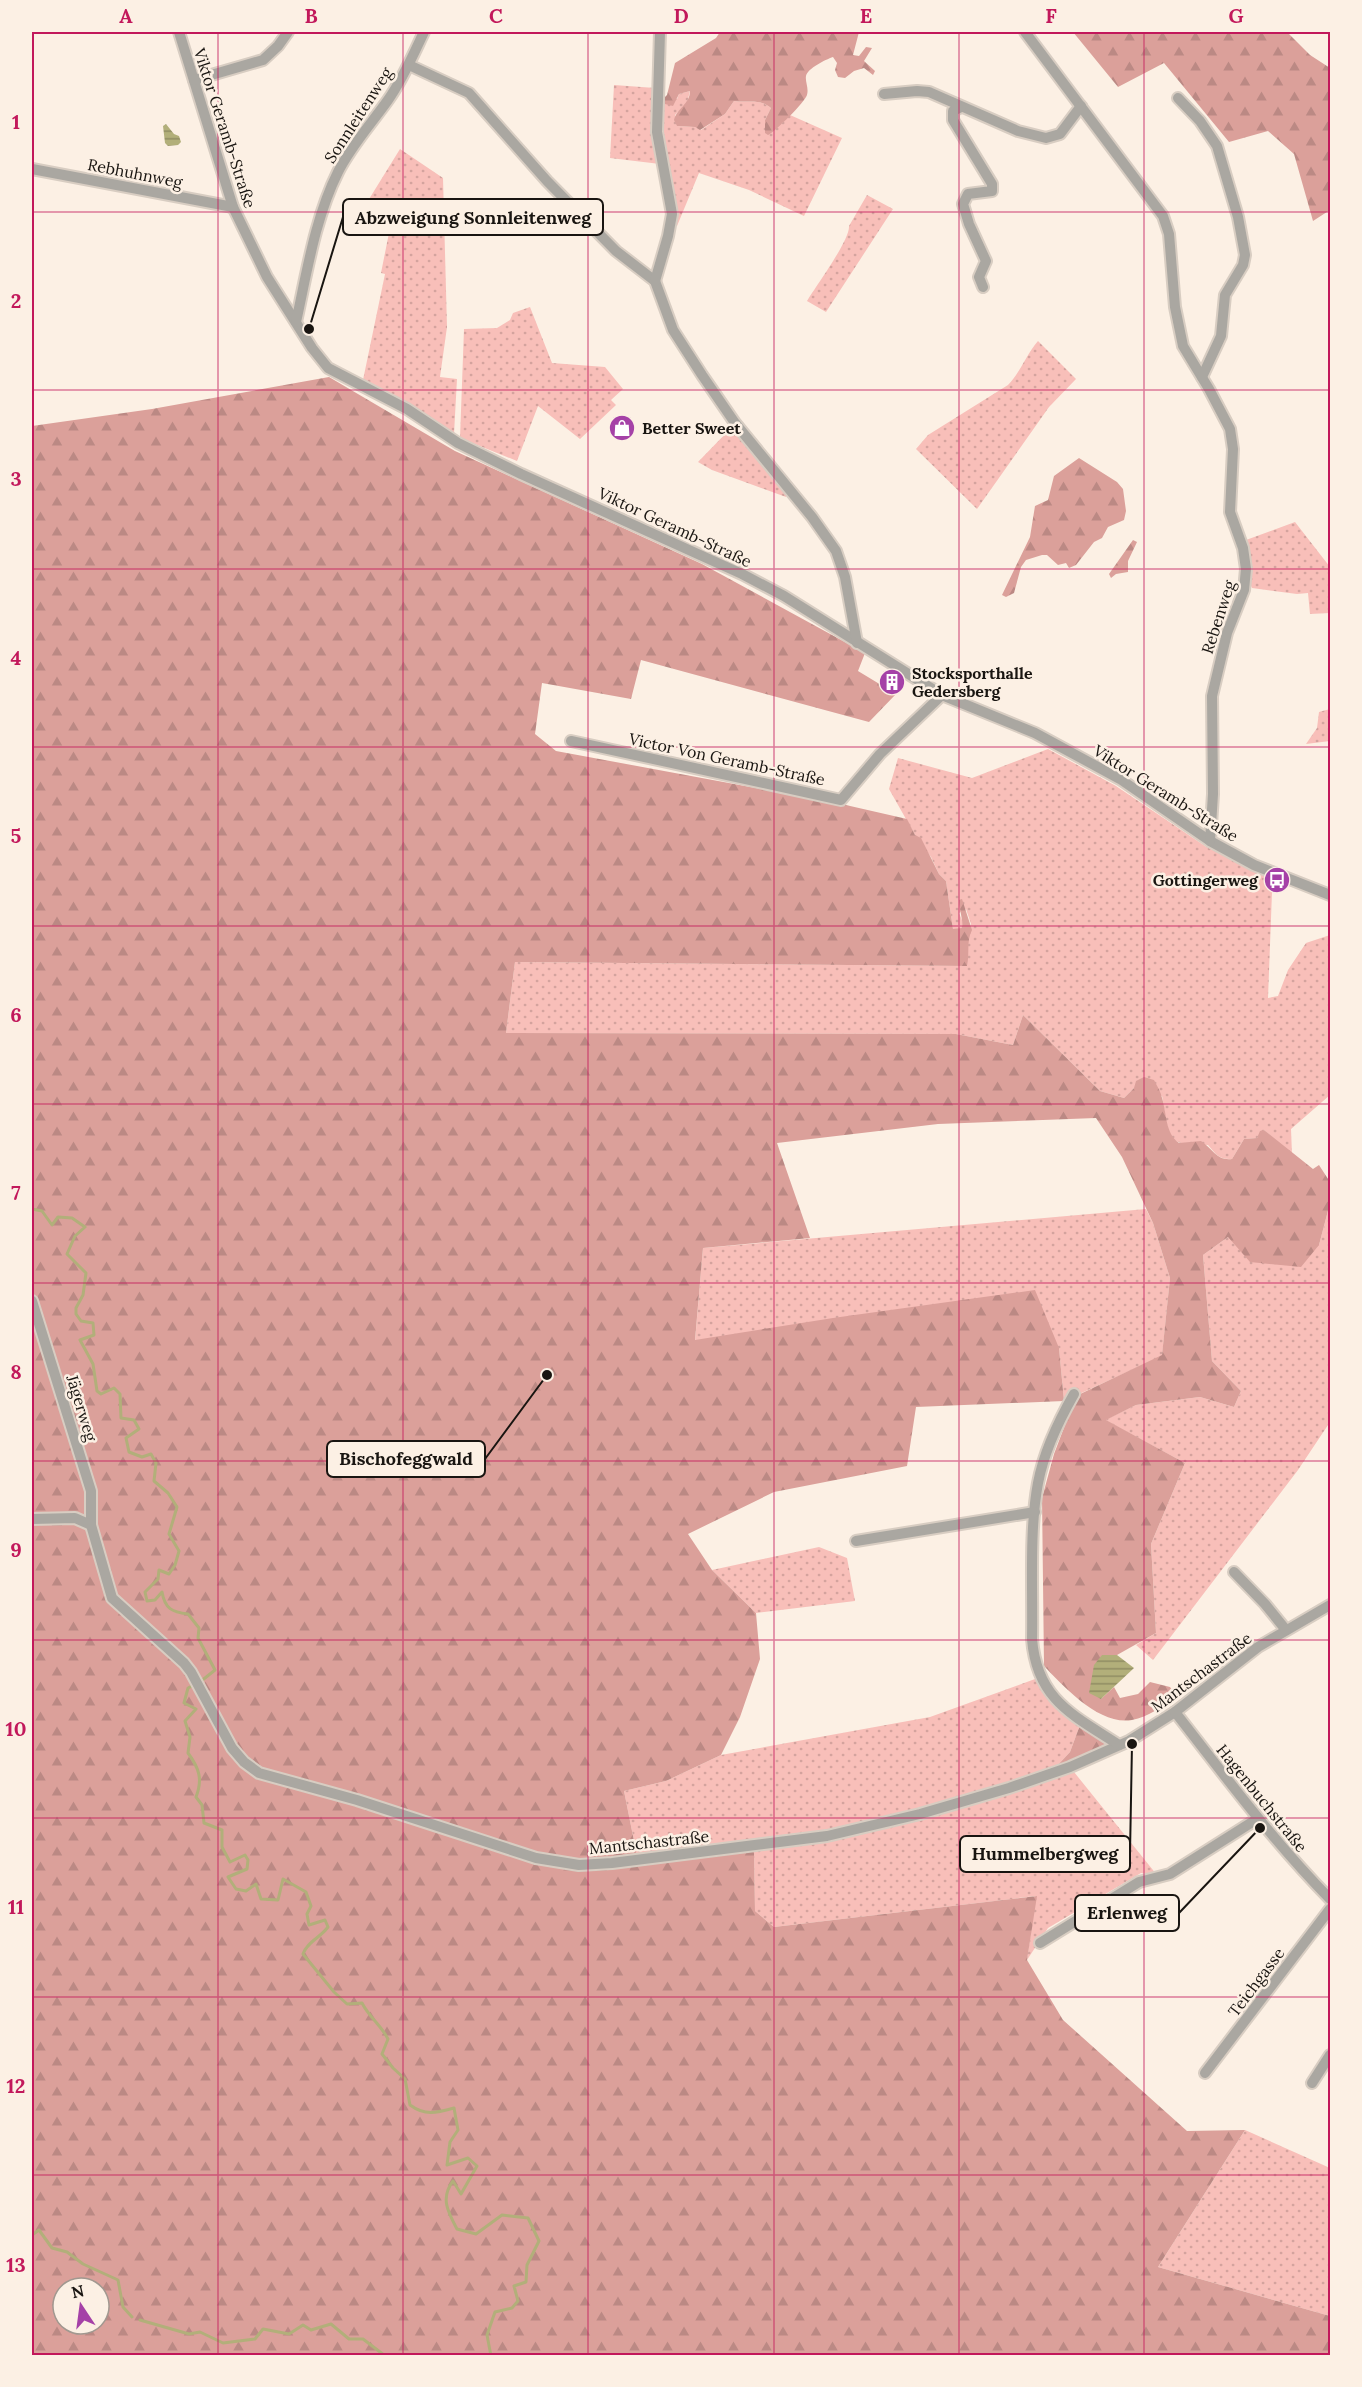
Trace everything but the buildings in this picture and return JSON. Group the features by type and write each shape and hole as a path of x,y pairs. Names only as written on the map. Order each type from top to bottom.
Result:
{"street":[{"name":"Viktor Geramb-Straße","path":"179,32 232,207 267,277 328,368 406,409 458,443 742,574 784,596 942,695 1035,733 1092,763 1168,810 1210,841 1261,869 1330,895"},
{"path":"194,80 263,60 278,46 288,32"},
{"name":"Sonnleitenweg","path":"296,322 326,198 354,146 389,98 424,32"},
{"path":"660,32 657,132 672,214 669,236 655,281 673,330 702,375 735,423 812,517 836,551 845,577 857,643"},
{"name":"Rebenweg","path":"1025,32 1163,216 1169,234 1179,334 1188,356 1230,429 1233,449 1230,512 1243,548 1246,569 1244,590 1227,633 1213,687 1213,794 1210,841"},
{"name":"Sonnleitenweg","path":"409,64 470,93 547,181 615,251 655,281"},
{"path":"884,94 929,92 1018,130 1046,138 1060,134 1081,106"},
{"path":"1178,98 1200,121 1217,146 1238,217 1245,255 1243,265 1225,295 1221,336 1202,377"},
{"path":"961,107 953,111 953,120 993,188 989,193 968,194 963,204 969,224 986,261 979,277 983,287"},
{"name":"Rebhuhnweg","path":"32,169 232,207"},
{"name":"Victor Von Geramb-Straße","path":"571,741 841,800 880,754 942,695"},
{"name":"Jägerweg","path":"32,1301 91,1491 91,1525"},
{"path":"1074,1394 1059,1420 1038,1483 1035,1512 1032,1639 1034,1659 1045,1686 1068,1711 1119,1745"},
{"path":"856,1541 1035,1512"},
{"path":"32,1519 75,1518 91,1525"},
{"name":"Mantschastraße","path":"91,1525 112,1598 131,1618 175,1654 191,1672 232,1748 244,1762 259,1773 357,1800 536,1858 579,1865 623,1862 827,1836 920,1814 1009,1788 1070,1767 1119,1745 1175,1713 1245,1656 1330,1605"},
{"path":"1234,1572 1286,1630"},
{"name":"Hagenbuchstraße","path":"1175,1713 1257,1819 1297,1866 1330,1899"},
{"path":"1040,1943 1139,1882 1170,1874 1257,1819"},
{"name":"Teichgasse","path":"1205,2073 1330,1909"},
{"path":"1312,2083 1330,2055"}],"shaded area":[{"path":"614,85 655,88 660,164 610,158"},
{"path":"690,91 687,103 675,115 677,126 695,127 701,130 725,114 734,101 753,101 771,108 765,120 781,124 790,115 842,138 804,216 749,190 699,173 677,226 673,225 660,139 663,99 677,99 679,94"},
{"path":"166,124 174,134 179,136 181,142 178,145 168,146 165,143 163,126"},
{"path":"400,149 443,178 447,327 440,377 457,379 454,434 409,404 363,380 385,274 381,273 392,218 366,204"},
{"path":"867,195 893,209 826,312 807,301 839,252 849,226"},
{"path":"530,307 552,363 605,367 623,389 611,400 616,405 580,439 538,406 517,461 460,438 464,329 497,328 510,320 513,313"},
{"path":"1038,341 1076,379 1049,407 977,509 916,449 928,435 1008,385"},
{"path":"732,427 786,493 786,497 712,470 698,462"},
{"path":"1295,522 1330,567 1330,613 1310,614 1308,593 1297,594 1251,586 1250,556 1246,540"},
{"path":"1330,709 1330,741 1306,744 1317,728 1319,712"},
{"path":"1048,749 1116,786 1205,846 1276,882 1272,892 1268,998 1278,996 1288,970 1306,943 1330,935 1330,1095 1291,1129 1292,1154 1264,1130 1257,1138 1244,1139 1232,1159 1221,1157 1208,1145 1178,1142 1170,1134 1162,1096 1134,1088 1124,1098 1100,1091 1023,1015 1013,1045 956,1034 506,1033 515,962 967,966 971,924 966,909 959,913 964,925 962,929 953,929 946,881 939,874 889,789 898,758 972,778"},
{"path":"1330,1203 1330,1422 1298,1470 1153,1660 1136,1645 1156,1633 1151,1544 1185,1463 1105,1420 1136,1405 1200,1397 1234,1407 1241,1391 1212,1361 1203,1255 1228,1237 1319,1245"},
{"path":"1146,1209 1153,1223 1170,1278 1162,1356 1064,1401 1059,1348 695,1341 703,1248"},
{"path":"819,1547 847,1558 855,1601 756,1613 712,1570"},
{"path":"1102,1655 1117,1655 1134,1668 1101,1699 1089,1693 1094,1665"},
{"path":"1035,1679 1043,1690 1080,1725 1070,1752 1055,1768 983,1791 845,1827 637,1856 624,1791 666,1781 721,1755 930,1717"},
{"path":"1074,1772 1157,1875 1141,1873 1048,1928 1027,1960 1036,1896 774,1927 755,1911 754,1849 923,1818"},
{"path":"1245,2130 1330,2168 1330,2316 1158,2267"}],"green space":[{"path":"720,32 859,32 853,55 859,56 866,47 872,48 864,61 875,71 873,75 864,68 854,71 845,78 838,77 835,70 837,63 833,57 817,65 807,73 805,99 768,135 765,133 765,120 771,108 758,102 734,101 725,114 700,130 695,127 677,126 674,120 688,99 690,91 679,94 673,106 665,104 663,99 667,95 675,63 716,38"},
{"path":"1073,32 1287,32 1310,55 1330,68 1330,210 1313,221 1294,154 1268,131 1229,142 1164,63 1118,87"},
{"path":"329,377 455,451 702,564 865,653 858,671 896,694 869,722 641,660 631,699 542,683 535,734 556,751 837,803 907,819 915,835 921,838 939,874 946,881 953,929 962,928 959,900 962,899 972,930 967,966 515,962 506,1033 956,1034 1013,1045 1023,1015 1100,1091 1124,1098 1134,1088 1136,1081 1144,1077 1154,1080 1161,1096 1169,1129 1179,1143 1201,1141 1219,1156 1232,1159 1244,1139 1257,1138 1260,1131 1264,1130 1313,1169 1319,1165 1330,1182 1330,1203 1319,1245 1301,1267 1250,1262 1228,1237 1203,1255 1212,1361 1241,1391 1234,1407 1200,1397 1136,1405 1106,1420 1185,1463 1151,1544 1156,1633 1117,1655 1102,1655 1101,1699 1114,1687 1120,1698 1138,1694 1150,1682 1170,1687 1177,1697 1144,1716 1132,1720 1120,1720 1095,1711 1072,1694 1044,1666 1042,1498 1054,1454 1076,1396 1162,1355 1170,1278 1153,1223 1122,1157 1096,1118 938,1124 777,1143 810,1238 703,1248 695,1340 1035,1290 1059,1348 1064,1401 916,1407 907,1466 774,1492 688,1534 712,1570 756,1613 760,1659 740,1717 721,1755 666,1781 624,1791 639,1866 754,1849 755,1911 774,1927 1037,1896 1027,1960 1063,2020 1187,2131 1245,2130 1158,2267 1330,2316 1330,2355 32,2355 32,426 152,409"},
{"path":"1079,458 1117,482 1123,489 1126,511 1124,520 1108,527 1102,538 1094,542 1076,565 1069,568 1066,563 1058,565 1047,555 1026,560 1021,567 1014,593 1006,597 1002,595 1030,537 1035,506 1048,500 1054,476"},
{"path":"1133,540 1137,542 1128,561 1128,572 1116,574 1111,578 1109,574"},
{"path":"1080,1725 1105,1738 1106,1744 1097,1751 1055,1768 1070,1752"}],"waterway":[{"path":"32,1209 42,1211 52,1225 58,1217 72,1218 85,1227 75,1236 67,1254 86,1273 83,1295 76,1308 76,1314 81,1321 93,1323 94,1335 80,1340 93,1364 97,1391 101,1394 114,1388 120,1394 121,1418 134,1420 139,1429 126,1438 129,1452 142,1457 151,1454 156,1463 154,1481 168,1493 177,1507 169,1534 179,1551 175,1565 169,1574 159,1570 158,1579 145,1592 147,1601 155,1600 162,1592 170,1609 188,1614 199,1628 198,1638 215,1670 200,1682"},
{"path":"194,1685 188,1688 184,1703 196,1709 185,1721 190,1737 188,1753 199,1774 196,1797 202,1805 204,1823 222,1830 222,1847 230,1862 245,1855 248,1860 247,1869 228,1877 236,1889 246,1891 256,1884 261,1899 278,1900 283,1879 306,1892 311,1906 307,1914 309,1925 325,1920 328,1927 307,1946 303,1954 334,1992 347,2004 362,2003 382,2029 388,2039 382,2054 405,2079 410,2105 421,2111 431,2112 454,2108 458,2130 450,2142 447,2165 468,2158 477,2166 461,2194 453,2181 447,2193 448,2211 457,2229 476,2234 502,2215 528,2218 539,2241 527,2265 526,2282 514,2286 518,2301 512,2308 495,2312 487,2335 491,2356"},
{"path":"32,2235 39,2230 52,2248 67,2252 83,2264 118,2280 123,2307 132,2317"},
{"path":"140,2320 189,2334 200,2332 223,2343 255,2339 263,2329 289,2334 303,2325 311,2330 331,2324 349,2339 363,2339 384,2355 391,2356"}],"place":[{"name":"Abzweigung Sonnleitenweg","path":"309,329"},
{"name":"Better Sweet","path":"622,428"},
{"name":"Stocksporthalle Gedersberg","path":"892,682"},
{"name":"Gottingerweg","path":"1277,880"},
{"name":"Bischofeggwald","path":"547,1375"},
{"name":"Hummelbergweg","path":"1132,1744"},
{"name":"Erlenweg","path":"1260,1828"}]}
